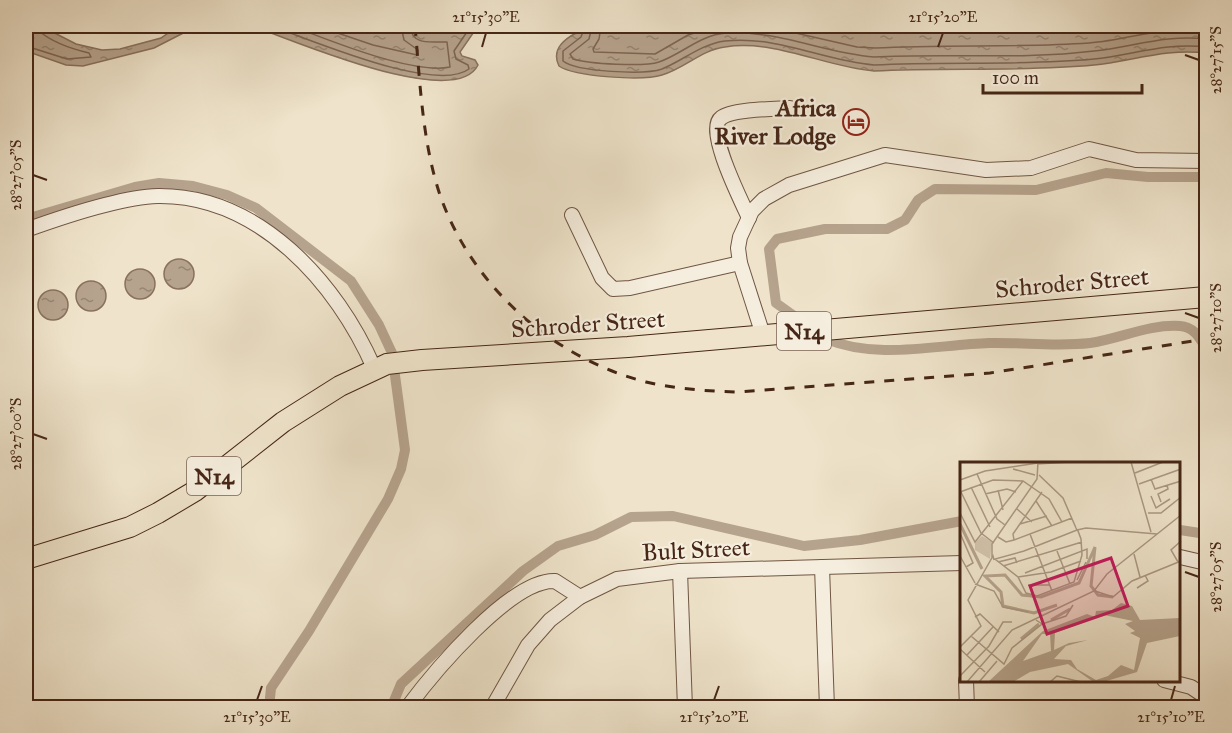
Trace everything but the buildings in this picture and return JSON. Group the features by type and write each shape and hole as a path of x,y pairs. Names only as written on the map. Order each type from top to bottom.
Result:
{"highway":[{"name":"Schroder Street","path":"26,559 130,527 158,513 195,491 283,422 340,386 388,365 544,354 1206,297"}],"street":[{"path":"749,218 723,156 716,130 717,123 721,118 730,114 790,108"},
{"path":"763,334 738,248 740,237 749,218 764,199 789,185 885,155 987,170 1031,168 1089,149 1136,160 1206,161"},
{"path":"26,230 116,204 159,196 198,201 241,215 265,231 316,276 388,365"},
{"path":"572,215 602,278 613,288 630,288 741,263"},
{"path":"1181,557 1206,563"},
{"name":"Bult Street","path":"492,708 537,633 562,609 579,597 617,579 680,571 960,563"},
{"path":"822,567 827,708"},
{"path":"680,571 685,708"},
{"path":"407,708 485,619 527,590 537,584 555,581 579,597"},
{"path":"966,682 967,708"},
{"path":"1168,682 1191,687 1206,697"}],"water":[{"path":"26,26 41,26 76,44 102,50 120,49 161,38 178,26 197,26 154,48 83,66 66,65 26,51"},
{"path":"252,26 414,26 430,28 478,26 460,52 462,56 475,60 478,65 463,77 438,80 406,76 370,68"},
{"path":"579,26 1206,26 1206,53 1177,52 1067,67 874,71 781,50 744,46 716,49 662,75 625,78 579,73 559,66 557,50 563,42 576,33"},
{"path":"179,259 190,263 194,274 190,285 179,289 168,285 164,274 168,263"},
{"path":"140,269 151,273 155,284 151,295 140,299 129,295 125,284 129,273"},
{"path":"91,281 102,285 106,296 102,307 91,311 80,307 76,296 80,285"},
{"path":"53,290 64,294 68,305 64,316 53,320 42,316 38,305 42,294"}],"waterway":[{"path":"797,318 776,303 769,249 777,239 825,229 887,229 905,220 918,200 935,189 1036,190 1106,173 1148,177 1206,177"},
{"path":"26,219 135,187 159,183 193,186 227,195 256,208 351,281 379,325 392,353 405,450 401,469 388,499 309,631 271,688 269,708"},
{"path":"826,339 865,349 886,350 989,343 1077,344 1101,341 1157,327 1180,326 1193,330 1206,348"},
{"path":"391,708 401,684 523,571 558,546 595,535 631,517 673,516 804,546 860,540 960,521"},
{"path":"1181,530 1206,534"}],"railway":[{"path":"415,26 422,110 433,172 453,226 471,258 493,287 547,336 611,371 646,382 669,386 737,392 990,373 1206,339"}],"place":[{"name":"Africa River Lodge","path":"856,122"}]}
